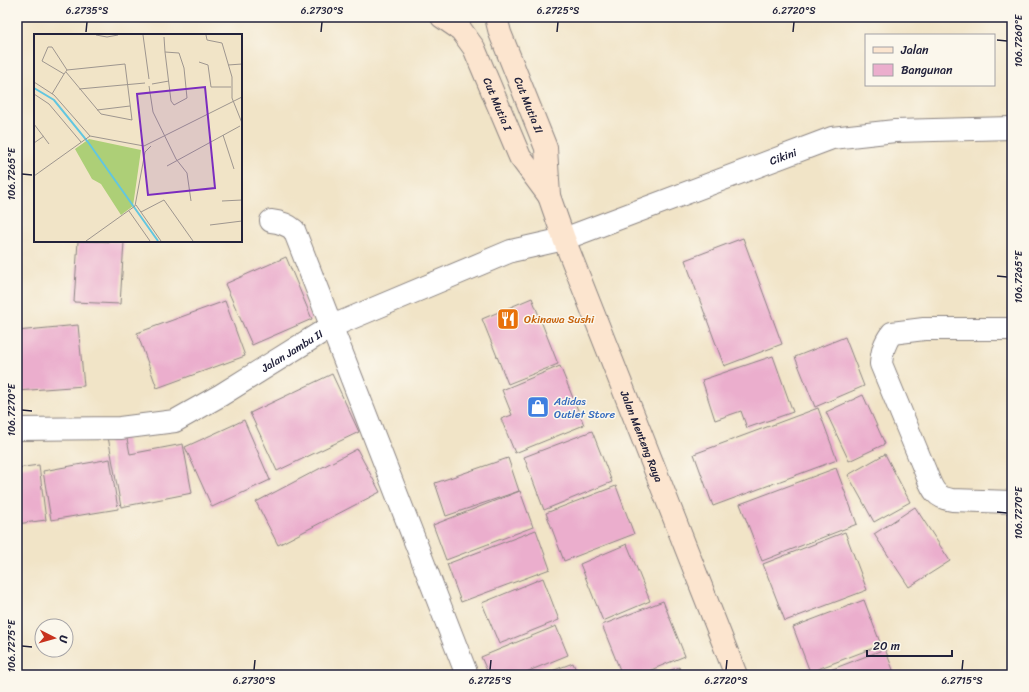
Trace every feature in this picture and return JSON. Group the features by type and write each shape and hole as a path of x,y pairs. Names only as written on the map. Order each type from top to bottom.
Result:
{"main road":[{"name":"Cut Mutia I","path":"442,17 461,30 474,48 520,157 549,196"},
{"name":"Cut Mutia II","path":"496,17 500,33 546,148 549,196"},
{"name":"Jalan Menteng Raya","path":"549,196 564,239 736,675"}],"street":[{"name":"Cikini","path":"564,239 832,138 896,131 1012,128"},
{"path":"271,221 282,223 294,230 330,327 467,675"},
{"name":"Jalan Jambu II","path":"17,429 120,428 175,421 221,395 330,327 511,251 564,239"},
{"path":"1012,329 924,329 892,333 885,342 881,364 932,488 937,495 943,499 952,500 1012,502"}],"building":[{"path":"743,238 782,344 724,366 685,260"},
{"path":"78,242 124,242 120,304 74,302"},
{"path":"286,257 312,319 252,345 225,284"},
{"path":"532,298 558,364 508,384 482,319"},
{"path":"225,301 245,356 157,388 137,333"},
{"path":"78,325 84,386 17,391 17,331"},
{"path":"845,337 864,386 815,407 795,357"},
{"path":"773,356 793,412 747,428 741,411 715,420 702,380"},
{"path":"560,366 584,425 515,453 501,419 512,415 502,390"},
{"path":"332,374 359,432 277,471 250,413"},
{"path":"863,395 885,444 849,461 826,412"},
{"path":"818,408 837,460 713,506 694,454"},
{"path":"244,420 270,480 212,507 185,447"},
{"path":"592,431 612,482 544,510 524,457"},
{"path":"126,434 130,454 183,444 192,493 121,507 108,437"},
{"path":"357,449 380,492 278,545 256,502"},
{"path":"885,454 910,502 874,522 848,475"},
{"path":"508,458 519,491 446,516 435,483"},
{"path":"110,459 118,509 51,520 43,471"},
{"path":"39,465 46,520 17,524 17,468"},
{"path":"836,468 857,524 762,561 740,504"},
{"path":"616,486 634,534 564,561 546,513"},
{"path":"520,491 533,527 446,560 433,525"},
{"path":"915,507 950,561 909,587 874,534"},
{"path":"536,530 550,569 461,602 447,564"},
{"path":"845,532 867,590 785,621 763,564"},
{"path":"627,544 650,601 603,621 580,564"},
{"path":"543,578 559,620 499,644 482,603"},
{"path":"864,600 881,645 810,672 793,627"},
{"path":"663,601 685,656 639,675 622,675 602,625"},
{"path":"556,626 568,655 519,675 489,675 481,657"},
{"path":"885,649 895,675 817,675"},
{"path":"573,663 578,675 541,675"},
{"path":"679,667 682,675 659,675"}],"place":[{"name":"Okinawa Sushi","path":"508,319"},
{"name":"Adidas Outlet Store","path":"538,407"}]}
